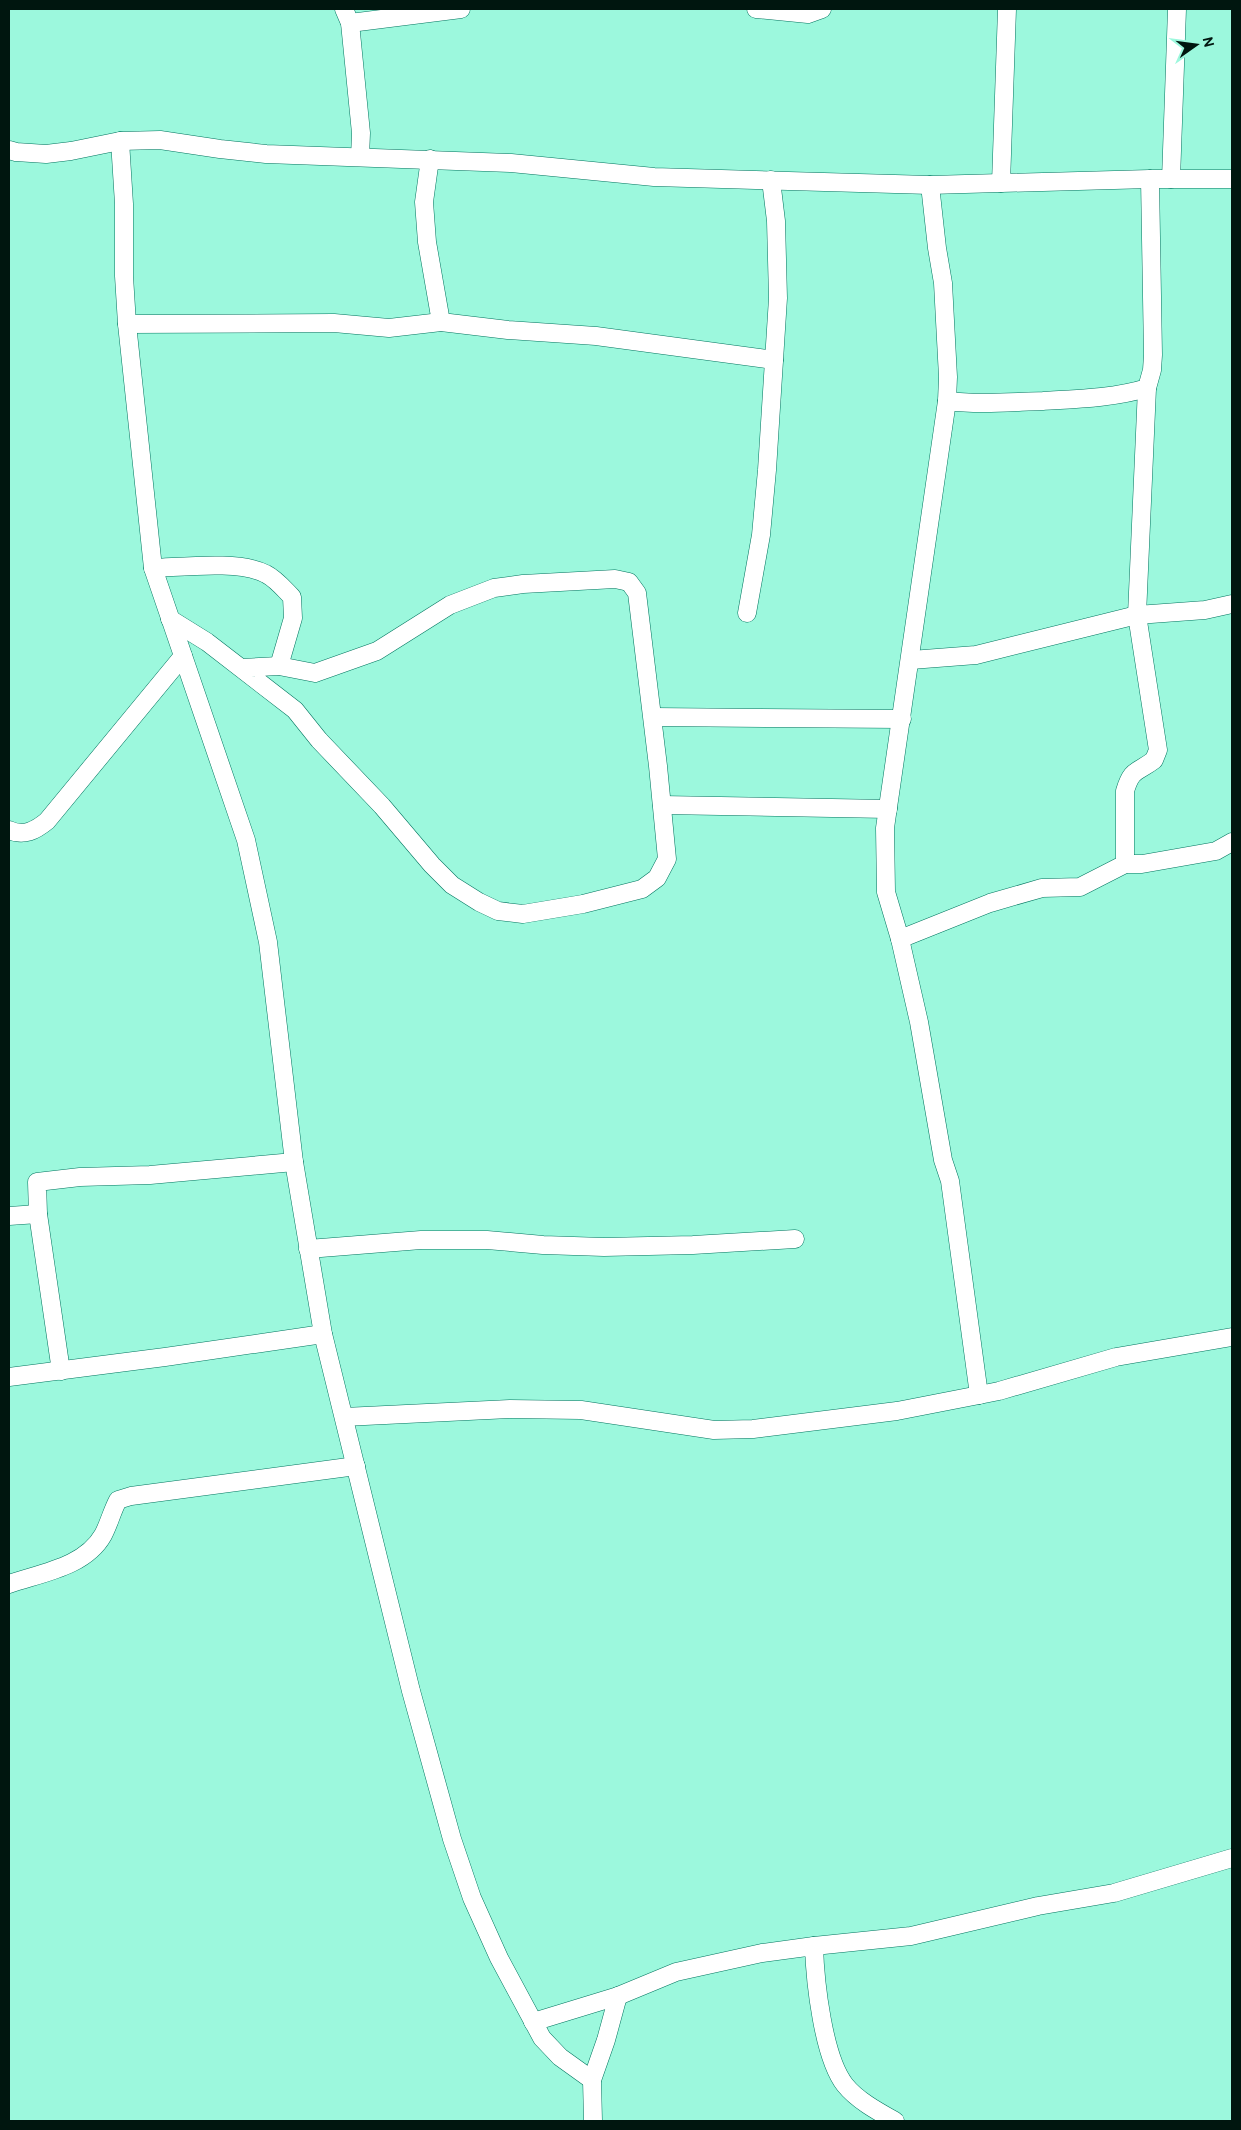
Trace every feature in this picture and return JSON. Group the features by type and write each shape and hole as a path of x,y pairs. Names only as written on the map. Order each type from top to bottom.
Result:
{"street":[{"path":"360,157 361,133 347,16 461,9"},
{"path":"756,9 808,14 822,9"},
{"path":"1002,183 1007,9"},
{"path":"1171,179 1176,9"},
{"path":"9,150 32,154 46,154 71,152 120,141 160,140 266,154 511,163 654,177 930,185 1150,179 1232,179"},
{"path":"120,141 124,204 124,276 127,324 153,568 246,840 268,942 294,1162 323,1334 411,1691 452,1839 472,1898 499,1958 542,2038 560,2057 592,2080"},
{"path":"430,159 425,210 427,242 441,322"},
{"path":"1126,864 1126,791 1128,781 1133,772 1154,760 1158,750 1137,615 1147,388 1152,370 1153,355 1150,179"},
{"path":"748,613 768,470 778,298 776,221 771,180"},
{"path":"930,185 943,283 948,368 947,401 911,660 885,828 886,892 900,939 918,1022 943,1160 950,1181 979,1395"},
{"path":"127,324 334,323 389,328 441,322 508,330 596,336 774,360"},
{"path":"947,401 990,404 1072,399 1133,392 1147,388"},
{"path":"153,568 241,566 265,573 277,582 292,597 293,618 279,666"},
{"path":"170,619 207,642 295,710 319,740 382,806 432,865 452,885 498,911 523,914 583,904 642,889 657,878 667,860 653,717 637,593 629,582 615,579 523,584 494,588 450,606 377,651 315,673 279,666 242,668"},
{"path":"911,660 976,655 1137,615 1204,610 1232,604"},
{"path":"9,830 13,832 34,832 48,820 183,656"},
{"path":"653,717 902,719"},
{"path":"662,805 888,809"},
{"path":"900,939 1007,898 1042,888 1080,887 1126,864 1142,864 1216,852 1232,842"},
{"path":"61,1371 38,1214 37,1182 80,1177 150,1175 294,1162"},
{"path":"9,1216 38,1214"},
{"path":"308,1249 421,1240 487,1240 543,1245 604,1247 693,1245 795,1239"},
{"path":"9,1378 323,1334"},
{"path":"344,1417 510,1409 582,1410 714,1430 753,1429 897,1411 1000,1391 1116,1357 1232,1338"},
{"path":"9,1584 70,1564 83,1557 95,1547 103,1534 111,1512 118,1500 131,1496 356,1466"},
{"path":"533,2022 618,1996 676,1972 786,1948 911,1936 1038,1906 1114,1893 1232,1858"},
{"path":"814,1946 815,1971 822,2020 837,2073 846,2086 872,2108 894,2121"},
{"path":"593,2121 592,2080 606,2040 618,1996"}]}
